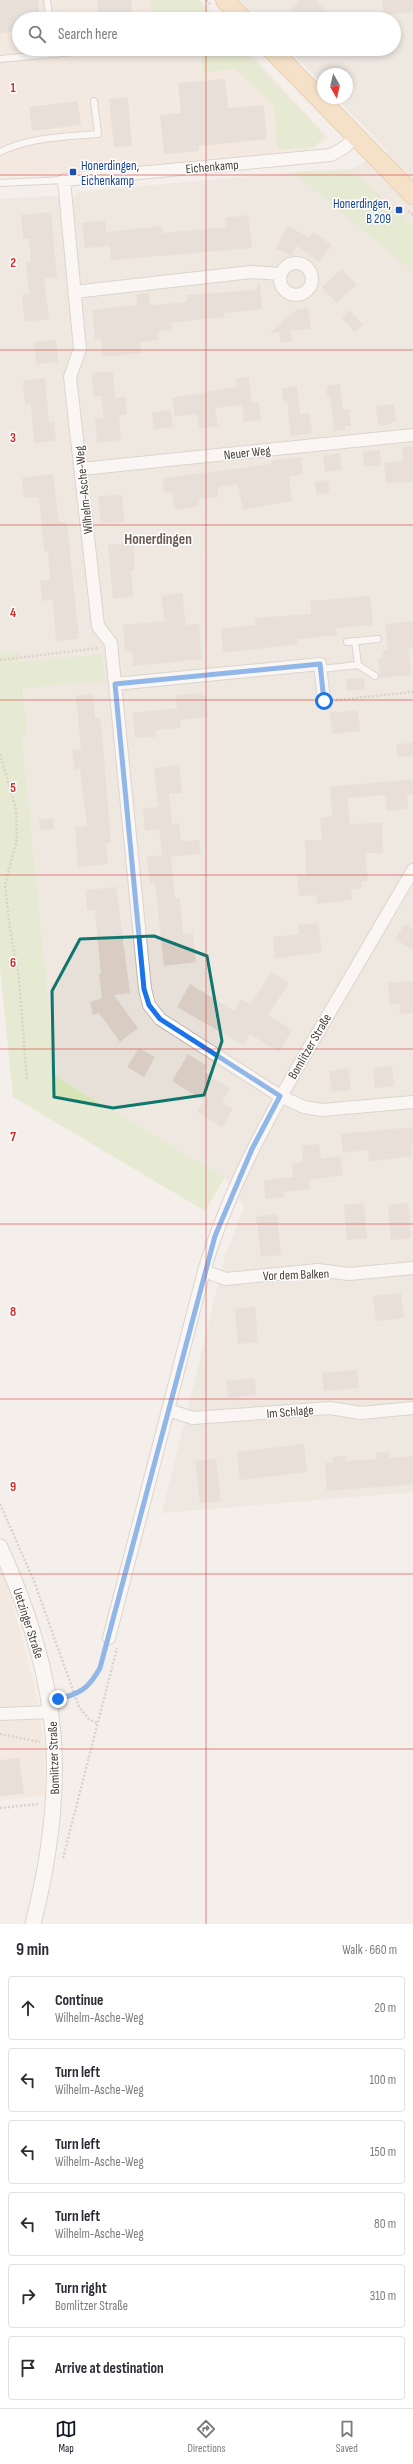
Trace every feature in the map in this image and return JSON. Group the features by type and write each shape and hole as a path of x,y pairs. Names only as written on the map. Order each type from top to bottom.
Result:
{"main road":[{"path":"225,0 236,12"},
{"path":"279,56 355,137 413,195"}],"street":[{"name":"Eichenkamp","path":"64,180 331,155 345,147 355,137"},
{"name":"Wilhelm-Asche-Weg","path":"64,180 80,349 70,376 98,626 111,642 112,647 144,989 149,1005 160,1019 280,1096"},
{"path":"74,292 251,272 281,274"},
{"name":"Neuer Weg","path":"81,469 413,435"},
{"path":"115,684 320,664 324,701"},
{"name":"Bomlitzer Straße","path":"109,1638 204,1271 215,1236 234,1186 280,1096 413,870"},
{"path":"280,1096 304,1107 322,1110 413,1102"},
{"name":"Vor dem Balken","path":"204,1271 226,1278 318,1270 349,1274 413,1268"},
{"name":"Im Schlage","path":"168,1410 193,1418 330,1408 361,1413 413,1408"},
{"name":"Uetzinger Straße","path":"0,1547 26,1610 40,1653 51,1706"},
{"path":"0,1714 51,1706"},
{"name":"Bomlitzer Straße","path":"33,1924 49,1847 55,1802 54,1742 51,1706"}],"lane":[{"path":"47,0 48,12"},
{"path":"0,59 31,56"},
{"path":"0,152 15,145 32,141 98,134 94,101"},
{"path":"0,183 64,180"},
{"path":"347,642 378,638"},
{"path":"355,641 358,665"},
{"path":"321,669 358,665 375,676"}],"path":[{"path":"0,660 112,647"},
{"path":"324,701 413,692"},
{"path":"0,754 16,809 17,839 5,886 10,928 19,979 27,1081"},
{"path":"0,1504 34,1581 74,1694 82,1711 89,1719 98,1722 62,1861"},
{"path":"51,1706 74,1694 92,1682 100,1668 109,1638"},
{"path":"0,1734 43,1742 54,1742"},
{"path":"0,1808 55,1802"}],"highlighted area":[{"path":"154,936 207,956 222,1041 204,1095 113,1108 54,1097 52,991 80,939"}],"shaded area":[{"path":"0,0 200,0 211,12 12,12 12,56 253,56 330,139 309,150 99,171 0,176"},
{"path":"240,0 413,0 413,1492 162,1513 225,1256 244,1207 225,1177 56,1077 22,737 28,736 20,651 1,654 0,639 0,199 50,196 75,197 78,192 293,172 351,169 388,151 342,104 353,104 353,68 317,68 317,78 295,56 401,56 401,12 252,12"},
{"path":"0,1567 6,1579 35,1687 44,1742 45,1795 0,1801"}],"green space":[{"path":"150,0 198,0 209,12 152,12"},
{"path":"201,56 251,56 325,136 314,147 277,150 274,106 235,69 202,73"},
{"path":"351,170 413,225 413,272 293,172"},
{"path":"0,639 1,654 20,651 20,662 102,654 105,681 23,688 28,736 22,737 56,1077 225,1177 205,1211 13,1097 0,967"}],"building":[{"path":"0,0 38,0 39,12 12,12 12,32 0,33"},
{"path":"97,0 131,0 132,12 98,12"},
{"path":"300,0 315,0 326,12 295,12 291,8"},
{"path":"382,0 413,0 413,12 401,13 401,12 384,12"},
{"path":"225,79 228,108 264,105 267,139 199,146 199,151 164,154 160,115 181,113 178,83"},
{"path":"128,97 132,146 114,147 109,99"},
{"path":"78,101 81,125 32,131 29,107"},
{"path":"51,212 57,277 44,279 49,319 25,322 22,295 29,294 26,262 31,261 29,239 23,239 21,215"},
{"path":"248,215 252,248 111,260 110,246 85,248 82,223 105,220 106,232 162,226 162,233 227,227 225,218"},
{"path":"287,226 309,237 313,232 332,245 319,262 297,246 292,256 276,249"},
{"path":"342,269 357,285 336,303 322,287"},
{"path":"260,282 262,309 224,313 224,317 171,323 172,329 158,331 159,340 140,342 141,353 103,357 101,339 95,340 92,310 138,305 136,294 149,293 150,305 187,302 187,295 256,290"},
{"path":"308,308 311,329 291,331 292,341 281,343 279,332 270,333 297,309"},
{"path":"350,310 363,325 355,333 342,318"},
{"path":"56,340 58,362 36,364 34,342"},
{"path":"113,371 115,398 125,397 127,414 119,416 121,440 97,443 95,419 104,418 101,396 93,396 92,373"},
{"path":"249,377 252,403 259,402 261,420 244,422 242,405 215,408 218,426 199,429 197,414 175,416 172,398 237,387 236,378"},
{"path":"45,378 49,423 54,422 56,441 34,443 31,404 25,405 23,381"},
{"path":"340,384 343,410 349,409 351,426 345,426 346,430 334,431 330,396 327,397 326,386"},
{"path":"297,386 300,414 309,413 312,433 291,436 287,401 283,401 282,388"},
{"path":"394,404 396,421 391,422 391,424 378,426 376,406"},
{"path":"170,410 173,427 154,430 152,413"},
{"path":"413,446 413,482 386,483 384,463 403,461 402,447"},
{"path":"380,450 381,465 364,467 363,452"},
{"path":"340,453 342,470 325,472 323,456"},
{"path":"301,457 303,474 289,476 292,501 243,510 238,484 218,487 218,497 199,499 199,506 175,510 172,492 164,493 163,478 272,464 271,461"},
{"path":"53,474 59,522 67,522 79,639 56,641 53,600 42,601 40,581 50,580 48,551 44,551 39,497 24,498 22,478"},
{"path":"328,480 330,493 317,495 315,482"},
{"path":"122,495 124,522 101,524 98,496"},
{"path":"133,542 135,570 131,571 133,596 113,599 108,545"},
{"path":"182,593 186,625 199,624 202,659 133,666 132,651 125,652 123,625 165,621 161,596"},
{"path":"370,596 373,625 336,628 337,635 297,639 297,644 223,653 221,629 256,625 255,618 311,614 310,601"},
{"path":"413,621 413,647 408,648 411,675 380,678 378,658 383,657 382,651 388,650 385,624"},
{"path":"364,678 365,689 347,691 346,679"},
{"path":"201,693 202,696 206,695 208,717 180,720 181,728 155,730 156,737 135,738 133,713 177,708 176,695"},
{"path":"93,694 95,718 100,717 102,733 111,843 106,843 108,864 78,867 75,827 87,826 80,769 75,770 72,750 81,749 76,696"},
{"path":"358,710 360,731 332,734 330,713"},
{"path":"413,743 413,756 398,757 396,744"},
{"path":"179,765 182,793 169,794 172,824 179,823 181,841 199,840 201,854 171,857 175,899 180,898 183,934 193,933 196,962 164,966 155,882 150,883 147,857 162,855 159,829 145,831 143,808 158,807 154,768"},
{"path":"413,779 413,795 407,795 408,809 387,811 385,795 347,798 350,824 382,823 383,853 365,853 368,881 361,882 362,888 351,890 352,900 317,904 316,895 299,896 297,875 306,874 305,840 322,840 320,818 332,816 330,787"},
{"path":"53,818 54,829 40,830 39,820"},
{"path":"116,887 130,993 114,995 138,1028 120,1042 99,1013 93,1015 90,1002 102,998 95,910 87,910 86,890"},
{"path":"318,923 322,952 275,959 273,937 299,934 298,925"},
{"path":"405,924 413,929 413,950 395,939"},
{"path":"272,972 289,983 268,1015 292,1030 279,1052 250,1034 243,1045 177,1007 190,984 234,1011 241,999 250,1004"},
{"path":"413,981 413,1013 400,1014 399,1004 390,1005 388,983"},
{"path":"139,1048 155,1057 144,1077 127,1067"},
{"path":"188,1054 207,1066 204,1072 230,1088 222,1102 233,1109 222,1127 197,1112 204,1101 172,1081"},
{"path":"392,1066 394,1086 375,1088 373,1068"},
{"path":"348,1068 351,1090 332,1092 329,1071"},
{"path":"413,1127 413,1145 411,1145 412,1156 369,1162 368,1150 343,1153 341,1134"},
{"path":"319,1144 321,1159 340,1156 343,1175 309,1180 310,1189 283,1192 284,1197 265,1199 264,1180 293,1177 292,1164 303,1162 302,1146"},
{"path":"364,1203 367,1238 347,1240 344,1205"},
{"path":"408,1203 411,1238 391,1240 388,1205"},
{"path":"277,1214 281,1255 261,1257 256,1216"},
{"path":"401,1293 404,1318 376,1321 373,1296"},
{"path":"255,1307 258,1342 238,1344 235,1309"},
{"path":"357,1370 359,1388 324,1391 322,1373"},
{"path":"255,1378 256,1395 228,1398 226,1381"},
{"path":"304,1444 307,1472 240,1480 237,1452"},
{"path":"389,1452 389,1458 413,1456 413,1484 327,1491 325,1463 333,1462 333,1457 345,1456 346,1461 377,1459 376,1453"},
{"path":"216,1459 221,1501 200,1503 195,1461"},
{"path":"19,1758 24,1794 0,1796 0,1760"}],"place":[{"name":"Honerdingen, Eichenkamp","path":"73,172"},
{"name":"Honerdingen, B 209","path":"399,210"}],"district":[{"name":"Honerdingen","path":"158,539"}],"route":[{"path":"58,1699 83,1690 92,1682 100,1668 204,1271 215,1236 234,1186 280,1096 160,1019 149,1005 144,989 115,684 320,664 324,701"}]}
